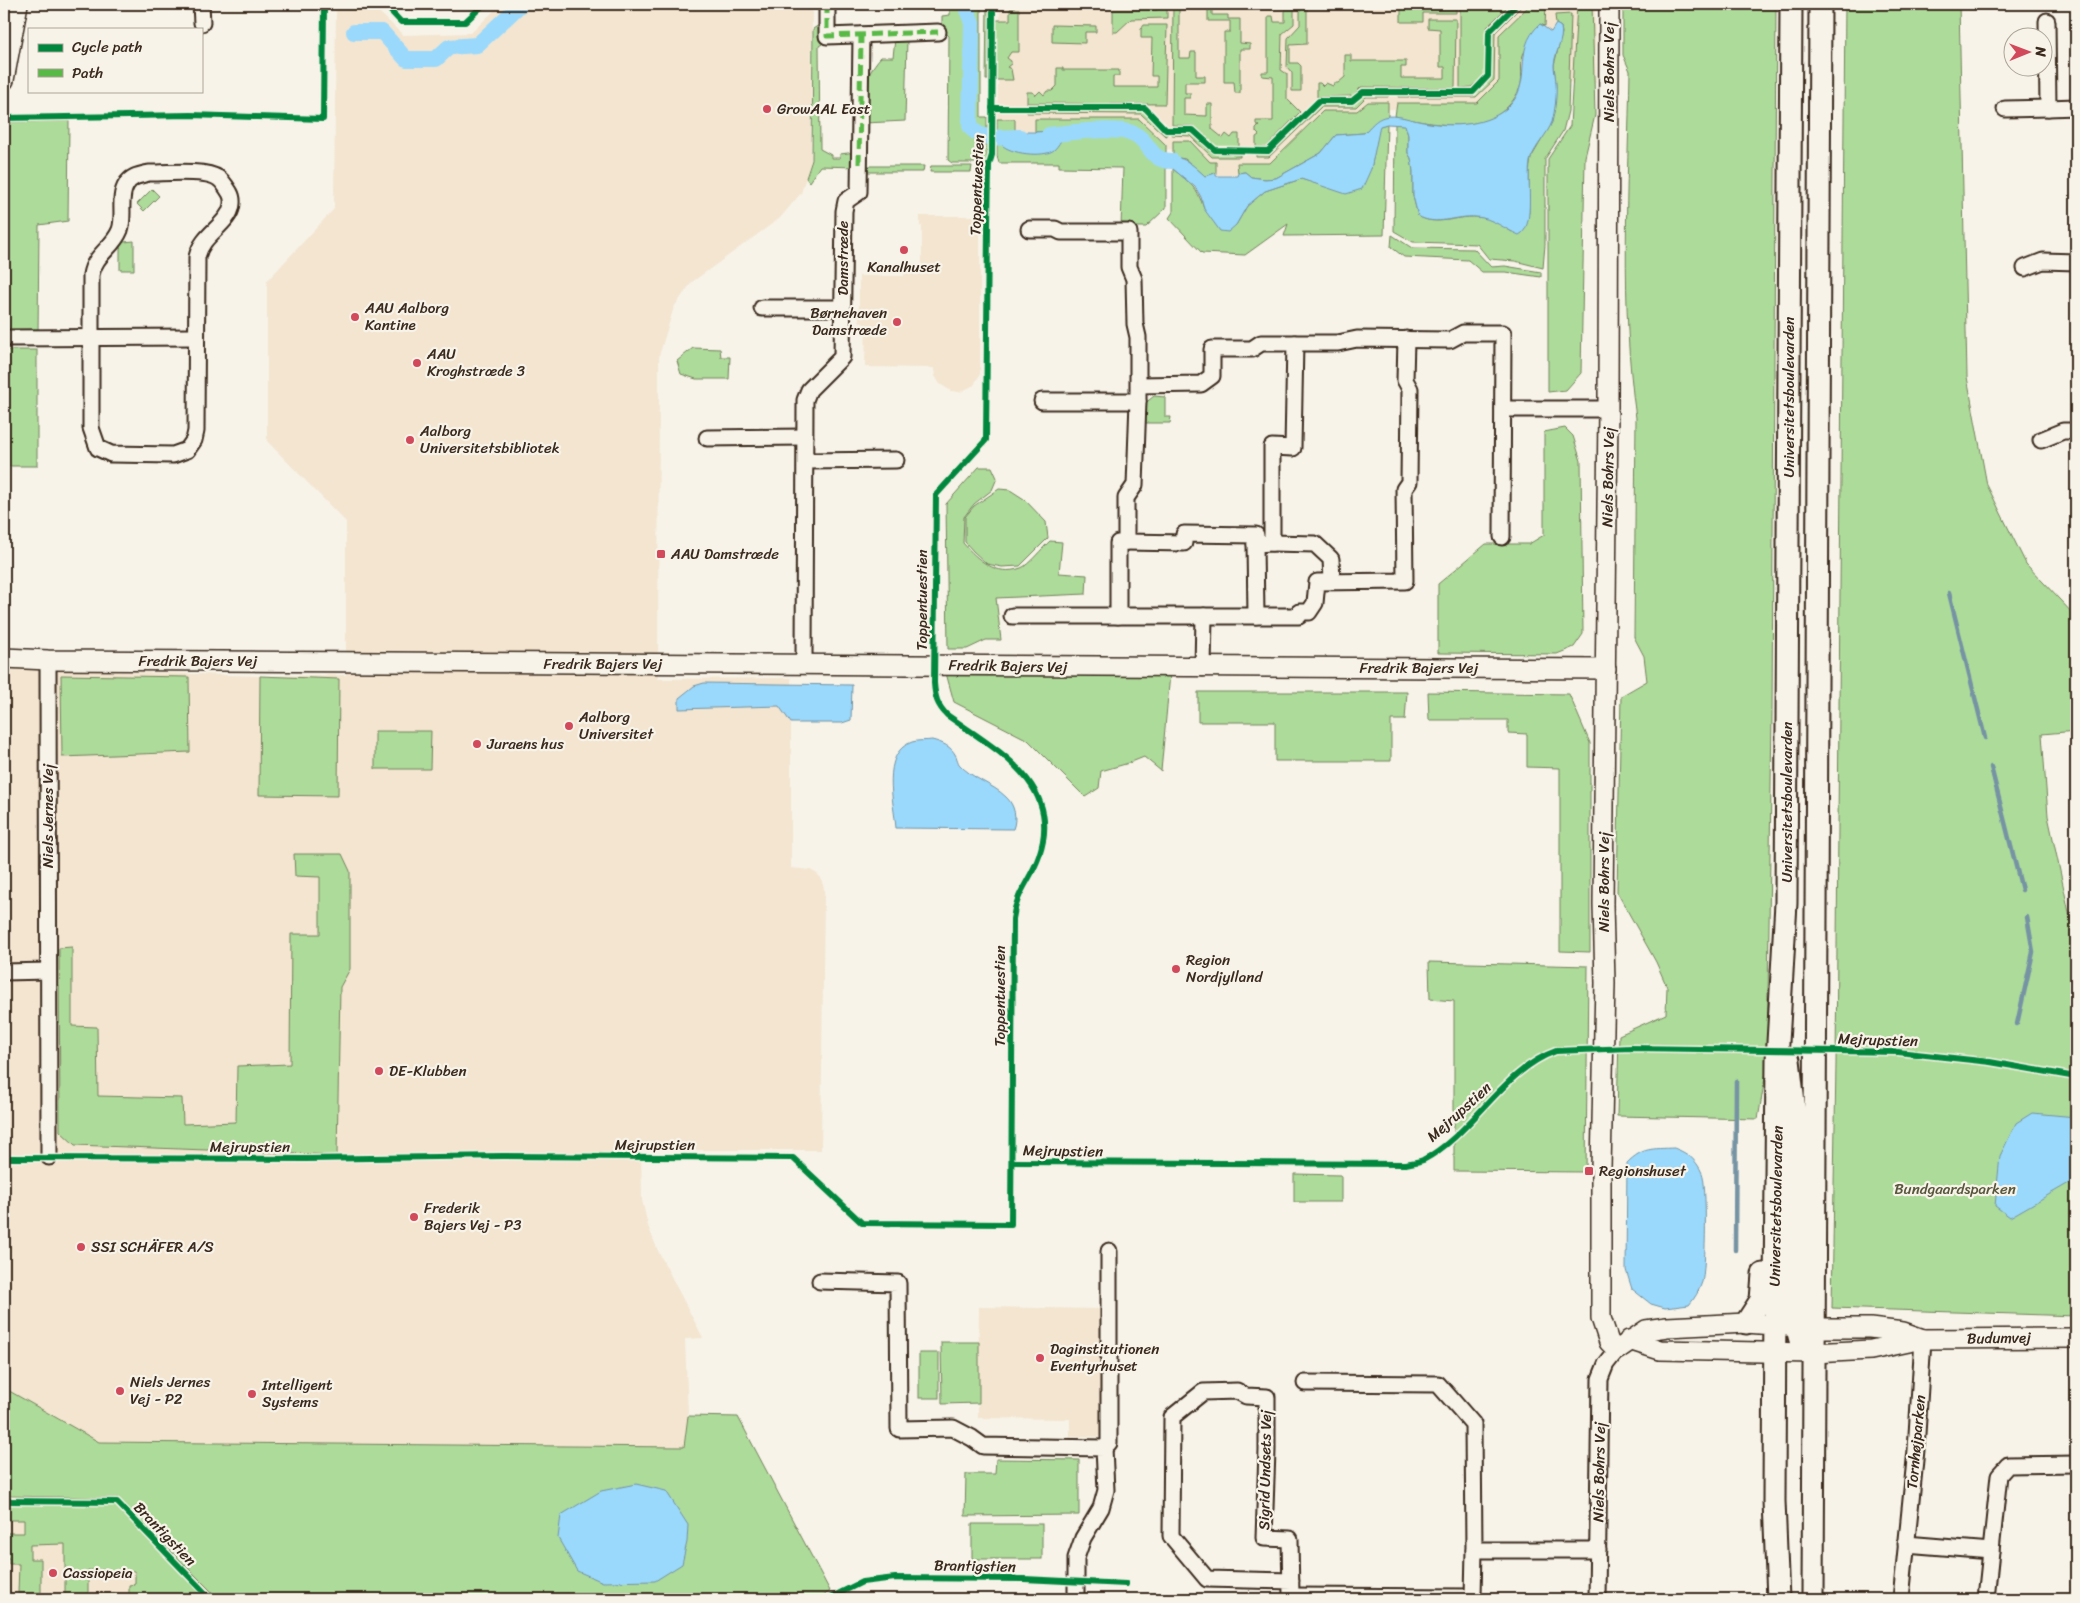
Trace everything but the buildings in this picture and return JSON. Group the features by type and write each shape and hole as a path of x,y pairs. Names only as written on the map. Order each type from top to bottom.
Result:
{"main road":[{"name":"Universitetsboulevarden","path":"1778,1599 1774,1501 1777,1060 1783,982 1786,893 1791,4"},
{"name":"Universitetsboulevarden","path":"1813,1599 1805,1328 1820,4"},
{"path":"1783,982 1796,1121 1794,1317 1805,1328"},
{"path":"1746,1323 1759,1306 1763,1293 1764,1113 1777,1060"}],"street":[{"path":"4,80 18,4"},
{"path":"201,4 202,23"},
{"path":"827,4 827,36 861,35 888,38 938,32"},
{"name":"Niels Bohrs Vej","path":"1598,1599 1600,1379 1606,1364 1623,1345 1609,1342 1601,1318 1601,1169 1605,983 1603,896 1608,409 1609,4"},
{"path":"2047,21 2048,108"},
{"name":"Damstræde","path":"804,664 805,400 809,390 842,357 844,211 846,201 859,192 861,35"},
{"path":"2005,109 2076,107"},
{"path":"158,173 204,174 215,176 221,180 232,197 230,212 203,242 198,251 196,431 194,440 187,450 173,454 111,454 98,448 94,442 91,428 90,338 92,268 98,257 115,239 121,228 124,188 127,182 137,176 158,173"},
{"path":"1029,229 1055,229 1061,232 1129,232 1129,267 1134,279 1134,324 1138,338 1139,385 1135,485 1126,498 1126,542"},
{"path":"2024,268 2043,261 2076,262"},
{"name":"Damstræde","path":"762,308 843,308"},
{"path":"1139,385 1201,384 1212,376 1212,349 1252,349 1261,343 1338,343 1357,339 1450,340 1463,333 1503,333 1502,537"},
{"path":"4,338 196,337"},
{"path":"1012,616 1299,616 1299,612 1309,612 1315,603 1316,582 1405,581 1404,489 1409,482 1410,389 1405,380 1406,339"},
{"path":"1272,544 1272,447 1293,448 1295,343"},
{"path":"1042,401 1138,401"},
{"name":"Niels Bohrs Vej","path":"1503,409 1608,409"},
{"path":"2041,440 2063,431 2076,431"},
{"path":"707,438 805,437"},
{"path":"806,461 896,460"},
{"path":"1118,616 1118,543 1184,543 1184,534 1256,535 1256,616"},
{"path":"1255,544 1315,544 1331,560 1332,581"},
{"path":"1203,668 1204,616"},
{"name":"Fredrik Bajers Vej","path":"4,658 48,660 1203,668 1606,669"},
{"name":"Niels Jernes Vej","path":"48,660 49,1157"},
{"path":"4,972 48,971"},
{"path":"820,1282 898,1283 899,1429 953,1428 984,1446 1104,1448 1109,1443 1109,1251"},
{"path":"1623,1345 1646,1330 1653,1329 1746,1323 1805,1328"},
{"name":"Budumvej","path":"1805,1328 1870,1328 1903,1332 1923,1339"},
{"name":"Budumvej","path":"1805,1353 1872,1350 1923,1339 2076,1338"},
{"name":"Tornhøjparken","path":"1901,1599 1916,1450 1923,1339"},
{"path":"1623,1345 1660,1350 1805,1353"},
{"name":"Sigrid Undsets Vej","path":"1291,1580 1207,1579 1171,1536 1172,1417 1204,1392 1236,1391 1246,1396 1267,1397 1264,1538 1290,1539 1291,1580 1291,1598 1473,1597 1473,1424 1438,1384 1305,1383"},
{"path":"1076,1599 1076,1558 1083,1538 1101,1508 1106,1490 1104,1448"},
{"path":"1986,1599 1999,1475 2008,1465 2076,1464"},
{"path":"1906,1544 1991,1551"},
{"path":"1474,1550 1598,1550"}],"shaded area":[{"name":"Aalborg Universitet","path":"501,4 812,4 811,161 801,193 780,218 692,282 674,307 659,356 658,679 791,678 791,868 810,870 816,873 821,878 824,889 821,1150 641,1150 642,1200 648,1226 658,1251 703,1338 685,1339 688,1416 684,1447 346,1444 348,1599 4,1599 4,668 260,676 346,675 346,522 267,441 267,281 334,209 336,9 377,10 403,35 471,33"},
{"path":"1000,4 1595,4 1596,83 1510,81 1482,110 1374,109 1274,170 1237,171 1237,175 1217,175 1217,171 1203,171 1181,150 1160,149 1035,127 1035,131 1015,132 997,127"},
{"path":"920,216 980,216 980,374 974,385 960,392 951,391 940,384 935,376 934,368 865,367 866,325 859,321 859,276 904,276 904,268 922,268 922,226 920,226"},
{"name":"Daginstitutionen Eventyrhuset","path":"979,1307 1101,1309 1101,1437 1070,1436 1070,1419 978,1418"}],"green space":[{"path":"950,4 981,4 981,117 987,117 987,163 952,163 948,160 949,36 942,29 942,16 950,15"},
{"path":"1158,4 1167,4 1167,18 1131,19 1117,32 1113,32 1113,10 1157,10"},
{"path":"1173,4 1179,4 1179,58 1190,58 1191,52 1196,52 1196,76 1205,76 1205,82 1185,82 1185,93 1190,93 1190,98 1184,98 1184,115 1207,116 1207,104 1212,104 1212,129 1223,138 1226,134 1231,138 1234,134 1239,134 1239,147 1216,147 1194,126 1172,125"},
{"path":"1208,4 1225,4 1212,5 1212,15 1228,15 1228,19 1240,19 1240,43 1250,44 1250,49 1240,49 1240,93 1235,93 1234,82 1224,82 1224,32 1230,32 1230,21 1208,21"},
{"path":"1285,4 1294,4 1294,24 1282,34 1281,70 1287,74 1287,99 1300,112 1266,147 1256,147 1256,137 1259,135 1256,129 1259,126 1256,124 1256,121 1273,121 1273,77 1262,76 1262,72 1268,72 1268,16 1273,16 1274,22 1285,22"},
{"path":"1300,4 1307,4 1307,44 1290,45 1290,63 1298,63 1301,66 1301,91 1292,91 1292,73 1287,67 1288,38 1300,25"},
{"path":"1401,4 1456,4 1456,13 1423,13 1423,22 1401,22"},
{"path":"1460,4 1510,4 1487,27 1485,76 1471,87 1460,88"},
{"path":"1524,4 1495,33 1494,80 1476,97 1398,97 1398,94 1475,93 1491,78 1493,32"},
{"path":"1531,4 1546,5 1545,26 1540,24 1525,51 1522,59 1520,87 1508,107 1495,116 1479,122 1462,125 1427,123 1395,116 1397,103 1477,103 1499,81 1499,35"},
{"path":"1577,4 1592,4 1595,115 1585,157 1581,373 1566,390 1548,392 1548,159 1570,126"},
{"path":"1623,4 1776,4 1772,715 1767,1066 1758,1119 1617,1116 1619,1035 1666,1014 1667,987 1656,962 1617,892 1621,696 1647,681 1644,656 1634,637 1636,418 1628,332 1626,245 1630,71 1623,55"},
{"name":"Bundgaardsparken","path":"1845,4 1959,4 1967,377 1987,485 2026,564 2076,617 2076,731 2042,734 2048,816 2070,917 2076,929 2076,1316 1832,1308 1836,1064"},
{"path":"987,7 989,7 988,80 986,80"},
{"path":"1010,9 1019,9 1019,52 1011,52 1007,58 1011,61 1011,64 1007,67 1011,69 1013,80 996,80 996,20 1010,20"},
{"path":"1571,14 1568,111 1563,131 1545,159 1545,245 1543,268 1515,261 1489,259 1477,244 1413,242 1394,231 1395,124 1405,125 1408,135 1408,153 1411,158 1413,171 1413,196 1418,216 1432,221 1481,217 1495,222 1512,232 1529,213 1531,158 1552,122 1556,86 1554,65 1562,33 1561,27 1556,24 1555,15"},
{"path":"1428,19 1456,19 1455,88 1361,87 1352,96 1317,97 1317,83 1323,86 1326,83 1333,86 1334,83 1338,83 1345,77 1345,55 1351,55 1351,61 1406,61 1406,67 1401,67 1401,78 1445,78 1445,67 1440,67 1440,29 1428,28"},
{"path":"822,23 822,44 819,46 820,149 831,155 831,158 840,158 840,154 856,152 856,167 820,166 809,182 806,178 812,160 813,29"},
{"path":"1052,25 1096,26 1096,32 1085,32 1085,43 1052,42"},
{"path":"1144,25 1167,25 1165,104 1027,103 1027,92 1032,92 1036,95 1040,91 1044,95 1047,91 1052,91 1057,86 1057,68 1063,68 1063,70 1119,70 1119,76 1113,76 1113,87 1157,87 1157,76 1151,76 1152,38 1141,38 1141,29"},
{"path":"895,39 907,39 905,121 865,123 865,96 870,72 881,57 893,57"},
{"path":"1389,94 1388,97 1366,97 1356,107 1321,107 1269,157 1256,157 1256,154 1269,153 1321,104 1354,104 1365,95"},
{"path":"1368,102 1388,102 1388,116 1372,125 1364,133 1336,135 1321,153 1276,178 1265,179 1251,177 1245,172 1238,173 1237,163 1270,163 1323,111 1357,111"},
{"path":"1027,110 1143,111 1167,132 1167,136 1141,114 1027,113"},
{"path":"997,119 1015,119 1015,133 1001,132 1059,143 1070,132 1067,130 1035,132 1035,119 1139,119 1166,145 1166,208 1146,227 1121,227 1123,168 1059,167 1059,163 999,163 997,156"},
{"path":"69,121 68,221 39,225 38,334 4,333 4,143 11,122"},
{"path":"1387,124 1384,235 1284,236 1288,224 1245,255 1202,253 1169,218 1173,212 1173,169 1196,191 1204,209 1236,225 1247,206 1265,191 1301,179 1318,184 1371,169 1379,126"},
{"path":"1172,132 1191,133 1212,153 1240,155 1240,157 1212,157 1190,136 1172,135"},
{"path":"1173,141 1190,141 1210,162 1216,162 1216,173 1205,176 1185,159 1173,157"},
{"path":"868,166 924,166 923,172 868,172"},
{"path":"931,166 972,166 971,172 930,172"},
{"path":"152,189 159,196 144,211 137,204"},
{"path":"1392,235 1412,248 1474,249 1491,267 1505,266 1541,272 1541,277 1506,272 1482,272 1468,260 1404,257 1391,247"},
{"path":"134,241 134,270 120,270 120,246 124,242"},
{"path":"693,348 720,349 721,357 730,357 729,379 696,379 681,374 677,361"},
{"path":"4,350 37,350 37,466 4,466"},
{"path":"1154,396 1165,397 1165,417 1171,417 1170,423 1140,423 1143,405"},
{"path":"1565,428 1573,436 1581,461 1583,634 1574,647 1557,654 1438,653 1438,584 1486,544 1529,544 1544,535 1544,432"},
{"path":"979,467 992,467 997,478 992,490 974,504 964,517 963,543 981,561 988,565 996,569 1012,570 1024,567 1050,541 1062,542 1059,573 1087,575 1086,594 996,598 1001,640 986,640 967,649 948,649 946,504"},
{"path":"999,489 1010,490 1024,499 1046,522 1048,538 1020,566 1002,567 987,564 965,542 965,517 974,506"},
{"path":"946,673 1170,674 1161,771 1144,757 1101,771 1099,788 1085,797 1028,740 954,702"},
{"path":"61,675 189,677 190,752 62,757"},
{"path":"260,676 339,679 338,796 259,795"},
{"path":"1198,692 1407,692 1405,720 1391,720 1391,761 1275,761 1275,722 1198,722"},
{"path":"1428,692 1569,694 1590,743 1590,952 1560,951 1560,768 1527,767 1527,734 1508,733 1508,720 1429,720"},
{"path":"375,731 431,731 430,769 375,769"},
{"path":"294,854 342,854 350,871 350,969 340,987 337,1155 75,1145 60,1131 59,948 72,947 72,1026 97,1027 98,1096 182,1098 183,1124 236,1122 237,1066 290,1064 291,934 320,934 320,877 295,876"},
{"path":"1429,962 1588,966 1586,1172 1454,1171 1454,1001 1430,999"},
{"path":"1294,1174 1341,1175 1341,1202 1294,1202"},
{"path":"941,1342 979,1342 979,1403 942,1404"},
{"path":"919,1353 939,1353 939,1398 919,1398"},
{"path":"4,1388 99,1442 684,1447 688,1416 738,1417 830,1591 819,1599 219,1599 118,1498 4,1496"},
{"path":"996,1459 1079,1460 1079,1515 965,1516 966,1474 995,1474"},
{"path":"4,1501 117,1502 211,1599 99,1599 99,1594 129,1594 129,1585 135,1584 135,1571 88,1570 88,1594 84,1594 84,1599 65,1599 65,1544 30,1545 30,1559 41,1559 41,1593 18,1593 19,1564 9,1564 9,1558 4,1558 4,1533 24,1533 24,1520 4,1520"},
{"path":"972,1524 1042,1524 1042,1559 972,1559"}],"water":[{"path":"1540,24 1551,32 1556,24 1561,27 1562,32 1554,65 1555,103 1552,122 1531,158 1529,166 1528,222 1519,235 1482,218 1469,217 1432,221 1418,216 1413,196 1413,171 1411,158 1408,153 1408,135 1405,125 1387,124 1380,126 1371,169 1362,189 1346,194 1301,179 1265,191 1247,206 1236,225 1228,232 1220,231 1204,209 1201,197 1195,187 1173,169 1173,157 1187,161 1205,176 1216,173 1216,176 1237,176 1238,173 1245,172 1251,177 1276,178 1321,153 1336,135 1364,133 1376,121 1384,117 1397,116 1429,123 1452,125 1486,120 1506,109 1515,99 1520,89 1526,45 1531,34"},
{"path":"1067,130 1070,132 1069,136 1063,137 1054,150 1043,154 1027,154 1011,150 1001,144 998,137 1001,132"},
{"path":"704,683 852,685 851,720 842,723 791,723 779,706 679,709 679,698 694,686"},
{"path":"932,740 949,747 964,769 1001,792 1009,800 1014,812 1015,821 1013,829 896,828 891,780 892,767 896,757 902,748 912,742"},
{"path":"2032,1113 2076,1117 2076,1179 2010,1217 1995,1206 2000,1156 2016,1123"},
{"path":"1674,1148 1691,1157 1697,1164 1704,1180 1704,1261 1702,1282 1697,1294 1689,1305 1665,1308 1651,1304 1632,1289 1626,1270 1627,1163 1643,1151"},
{"path":"636,1484 666,1491 688,1525 687,1542 682,1564 655,1581 603,1582 577,1571 558,1538 561,1515 601,1491"}],"waterway":[{"path":"354,32 382,32 406,59 436,59 449,47 477,45 521,4"},
{"path":"965,4 972,23 970,126 974,131 985,136 1020,137"},
{"path":"1049,135 1091,131 1124,131 1138,136 1158,158 1172,161"},
{"path":"1949,593 1985,738"},
{"path":"1991,767 2022,890"},
{"path":"2017,1024 2033,952 2027,917"},
{"path":"1735,1250 1736,1081"}],"marked path":[{"path":"827,4 827,36 938,32"},
{"path":"859,164 861,35"}],"cycle path":[{"path":"4,118 191,115 323,119 324,4"},
{"path":"384,4 401,22 465,22 484,4"},
{"name":"Toppentuestien","path":"4,1158 306,1159 502,1156 793,1158 862,1223 1011,1224 1013,919 1017,901 1039,856 1044,831 1042,809 1034,789 1021,772 986,742 947,715 937,700 934,683 936,495 986,440 993,4"},
{"path":"992,108 1145,108 1166,130 1193,130 1215,150 1268,151 1319,101 1352,101 1363,92 1473,92 1488,76 1489,32 1517,4"},
{"name":"Mejrupstien","path":"1012,1162 1405,1164 1416,1162 1441,1149 1519,1072 1537,1060 1556,1051 1631,1048 1898,1052 1990,1062 2076,1077"},
{"name":"Brantigstien","path":"4,1501 117,1502 211,1599"},
{"name":"Brantigstien","path":"828,1599 862,1582 895,1578 1024,1579 1126,1584"}],"place":[{"name":"GrowAAL East","path":"767,109"},
{"name":"Kanalhuset","path":"904,250"},
{"name":"AAU Aalborg Kantine","path":"355,317"},
{"name":"Børnehaven Damstræde","path":"897,322"},
{"name":"AAU Kroghstræde 3","path":"417,363"},
{"name":"Aalborg Universitetsbibliotek","path":"410,440"},
{"name":"AAU Damstræde","path":"661,554"},
{"name":"Aalborg Universitet","path":"569,726"},
{"name":"Juraens hus","path":"477,744"},
{"name":"Region Nordjylland","path":"1176,969"},
{"name":"DE-Klubben","path":"379,1071"},
{"name":"Regionshuset","path":"1589,1171"},
{"name":"Frederik Bajers Vej - P3","path":"414,1217"},
{"name":"SSI SCHÄFER A/S","path":"81,1247"},
{"name":"Daginstitutionen Eventyrhuset","path":"1040,1358"},
{"name":"Niels Jernes Vej - P2","path":"120,1391"},
{"name":"Intelligent Systems","path":"252,1394"},
{"name":"Cassiopeia","path":"53,1573"}]}
